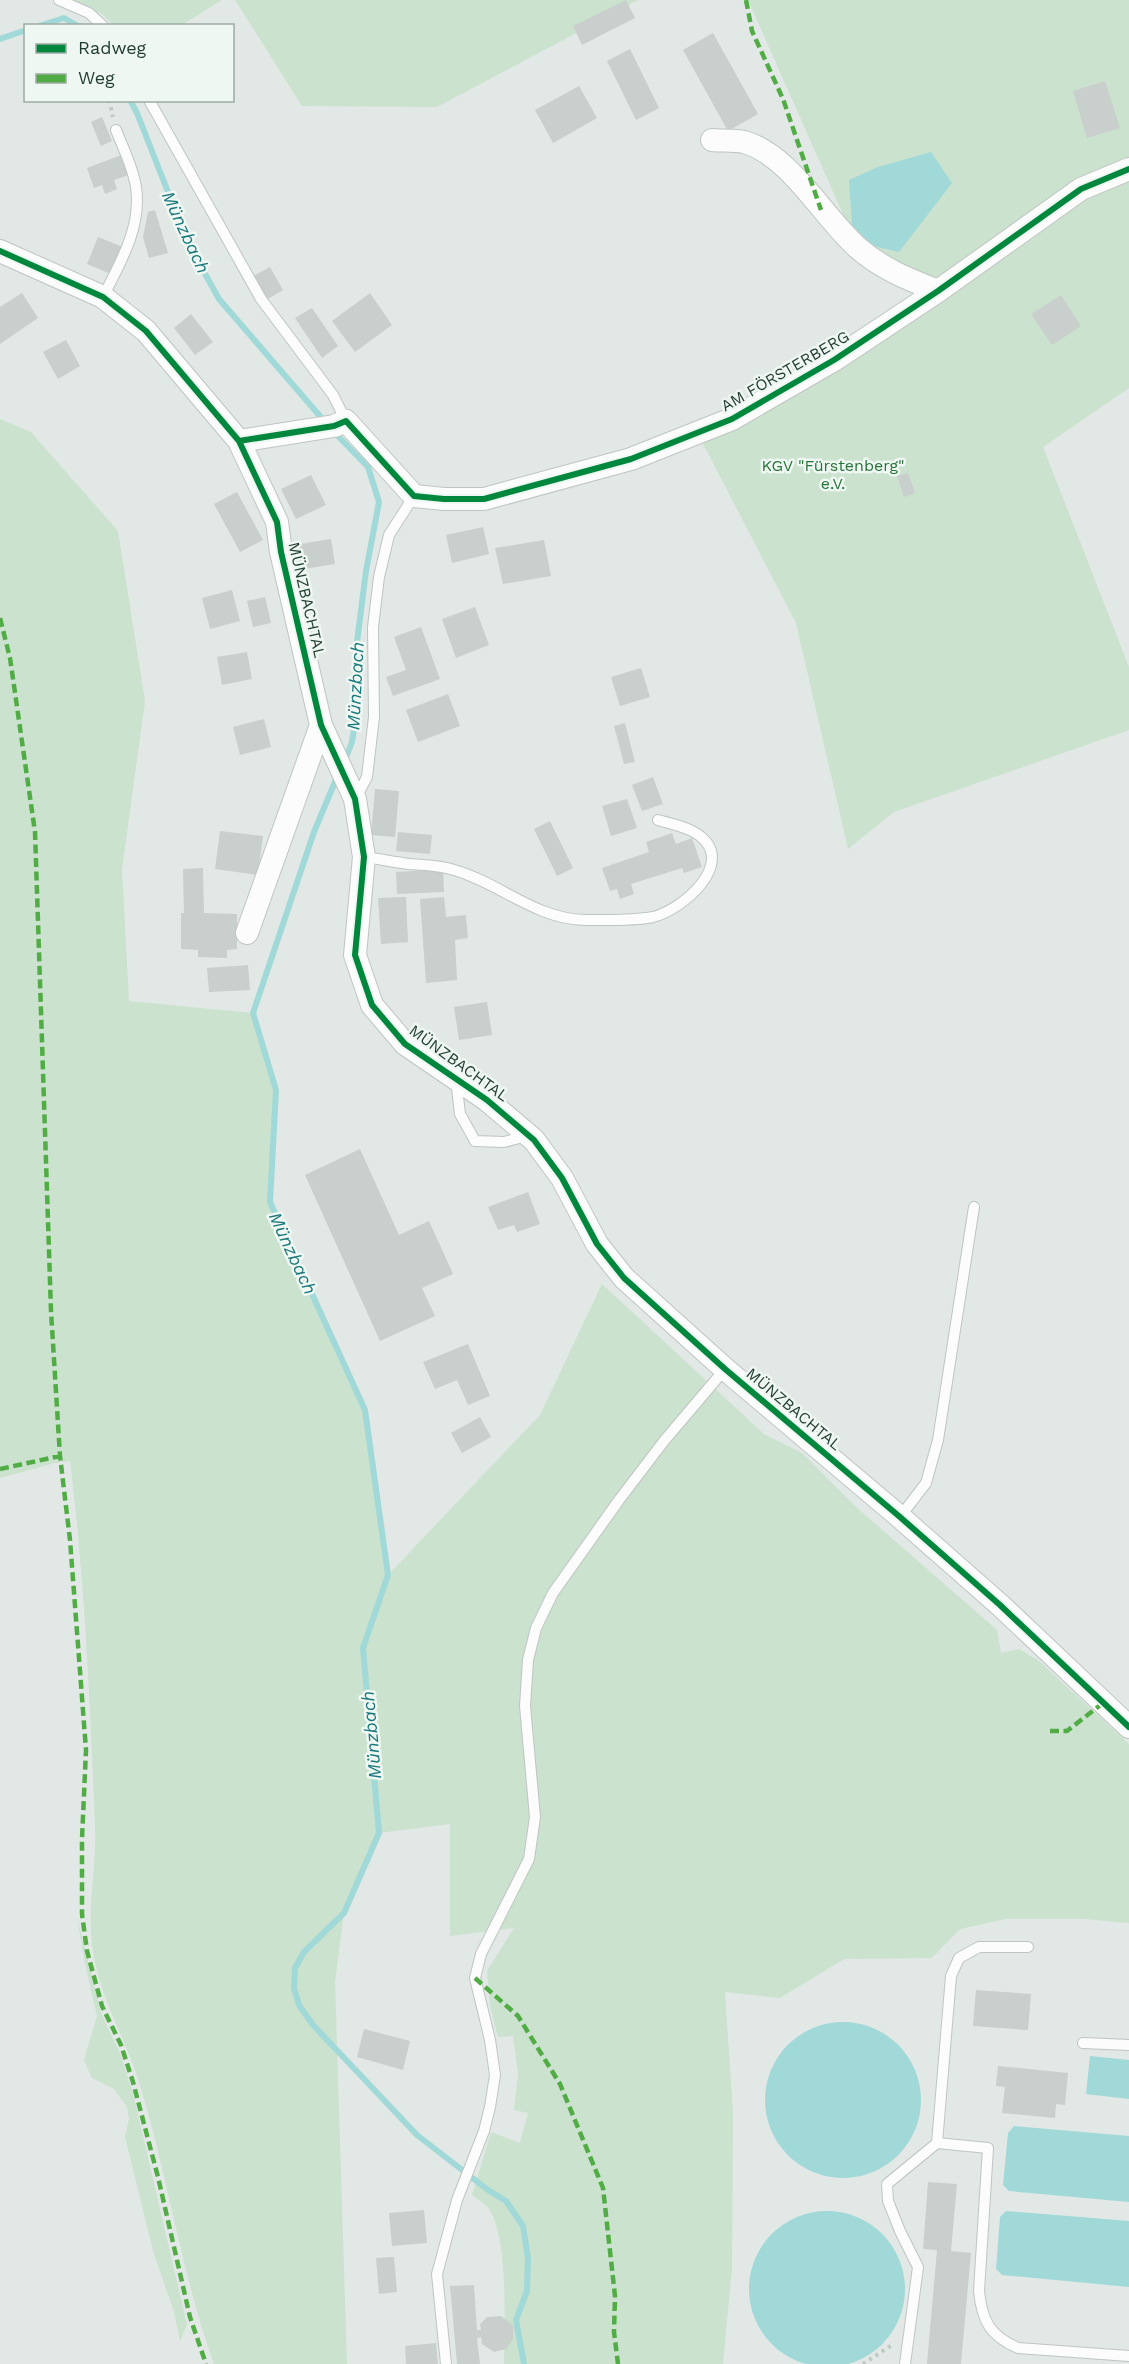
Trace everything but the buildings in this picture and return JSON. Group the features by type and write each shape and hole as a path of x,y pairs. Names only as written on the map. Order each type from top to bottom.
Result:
{"street":[{"path":"712,140 744,142 782,162 821,210 858,248 894,274 939,291"},
{"name":"AM FÖRSTERBERG","path":"414,496 484,499 631,459 732,419 834,360 939,291 1081,189 1129,169"},
{"name":"MÜNZBACHTAL","path":"3,257 103,297 146,331 238,441 277,522 281,552 321,725 352,793 363,857 355,955 372,1005 405,1044 503,1112 529,1136 562,1178 597,1244 624,1278 725,1369 1000,1605 1129,1727"},
{"path":"238,441 340,424 414,496"},
{"path":"247,933 321,725"}],"lane":[{"path":"59,0 89,13 101,24"},
{"path":"150,102 261,299 333,395 340,424"},
{"path":"103,297 133,232 136,210 136,188 132,171 116,130"},
{"path":"352,793 368,777 373,727 373,627 379,577 389,535 414,496"},
{"path":"363,857 453,869 480,880 530,907 554,916 582,920 654,916 684,900 704,880 713,864 713,853 700,836 657,820"},
{"path":"456,1079 460,1114 475,1141 504,1142 529,1136"},
{"path":"900,1517 926,1483 938,1440 974,1207"},
{"path":"446,2364 437,2274 459,2195 474,2158 490,2107 495,2075 490,2040 475,1978 481,1954 529,1860 535,1816 525,1707 528,1660 536,1628 553,1593 619,1500 664,1441 725,1369"},
{"path":"906,2364 918,2267 888,2201 887,2184 937,2142 951,1976 959,1958 979,1947 1028,1947"},
{"path":"1083,2043 1129,2045"},
{"path":"937,2142 988,2148 979,2291 981,2313 991,2330 1005,2342 1018,2348 1129,2356"}],"path":[{"path":"863,2364 891,2345 909,2338"}],"green space":[{"path":"70,0 222,0 183,24 112,24 102,14"},
{"path":"235,0 638,0 437,107 302,106"},
{"name":"KGV \"Fürstenberg\" e.V.","path":"748,0 1129,0 1129,388 1043,447 1129,667 1129,730 894,812 848,849 796,623 697,432 925,295 858,248"},
{"path":"0,419 31,432 118,531 145,701 122,870 129,1001 253,1013 276,1090 270,1202 365,1410 388,1575 540,1415 602,1284 764,1434 802,1453 855,1506 997,1630 1001,1653 1019,1649 1039,1661 1129,1744 1129,1923 1085,1919 1005,1919 960,1929 932,1958 844,1959 780,1998 725,1992 733,2113 732,2267 723,2364 504,2364 505,2307 500,2243 490,2210 472,2195 491,2132 520,2143 528,2113 514,2110 518,2074 513,2036 498,2037 490,2006 487,1971 514,1928 450,1936 450,1824 379,1833 344,1913 335,1982 347,2364 214,2364 192,2295 139,2082 101,1984 93,1951 91,1905 95,1842 91,1735 83,1598 70,1461 0,1478"},
{"path":"77,1917 101,2013 120,2053 133,2093 187,2325 180,2341 174,2312 153,2251 125,2137 129,2119 127,2107 114,2089 92,2078 84,2060 97,2016"}],"water":[{"path":"931,152 952,183 899,252 873,246 852,225 849,180 878,167"},
{"path":"843,2022 873,2028 898,2045 915,2070 921,2100 915,2130 898,2155 873,2172 843,2178 813,2172 788,2155 771,2130 765,2100 771,2070 788,2045 813,2028"},
{"path":"1090,2056 1129,2060 1129,2099 1086,2094"},
{"path":"1014,2126 1129,2136 1129,2202 1009,2191 1003,2185 1008,2133"},
{"path":"827,2211 842,2213 870,2224 892,2246 903,2274 905,2289 903,2304 892,2332 870,2354 842,2365 812,2365 784,2354 762,2332 751,2304 749,2289 751,2274 762,2246 784,2224 812,2213"},
{"path":"1006,2211 1129,2221 1129,2287 1002,2275 996,2269 1000,2217"}],"waterway":[{"name":"Münzbach","path":"45,24 64,18 74,24"},
{"name":"Münzbach","path":"0,39 24,31"},
{"name":"Münzbach","path":"131,102 188,243 219,299 325,422"},
{"name":"Münzbach","path":"334,432 368,467 379,502 366,571 357,642 358,703 352,742 345,760"},
{"name":"Münzbach","path":"337,777 314,832 253,1013 276,1090 270,1202 365,1410 388,1575 363,1648 379,1833 344,1913 304,1952 295,1968 294,1988 299,2005 313,2025 417,2135 488,2190 506,2201 523,2226 528,2258 527,2291 516,2320 524,2364"}],"marked path":[{"path":"746,0 752,31 783,99 821,210"},
{"path":"0,618 10,658 35,832 51,1311 60,1456 70,1540 86,1750 82,1839 82,1914 87,1951 102,2006 121,2045 133,2082 158,2177 190,2317 206,2364"},
{"path":"0,1469 60,1456"},
{"path":"1050,1731 1067,1731 1103,1703"},
{"path":"475,1978 518,2016 560,2084 603,2188 615,2296 614,2332 618,2364"}],"cycle path":[{"path":"239,441 334,426 346,421 414,496 444,499 484,499 631,459 732,419 834,360 938,291 1081,189 1129,169"},
{"path":"0,251 103,297 146,331 239,441 277,522 281,552 321,725 355,799 364,857 355,955 372,1005 405,1044 487,1100 534,1140 562,1178 597,1244 624,1278 725,1369 1000,1605 1129,1727"}]}
